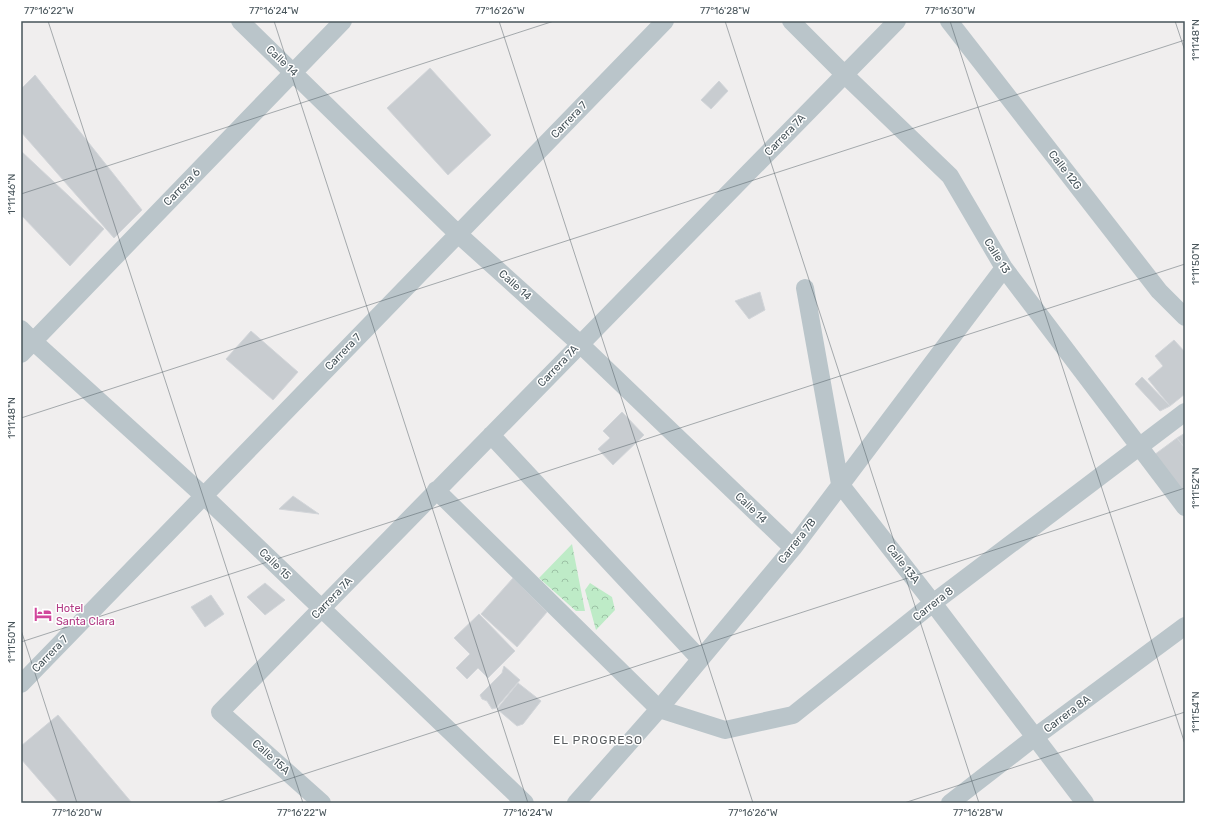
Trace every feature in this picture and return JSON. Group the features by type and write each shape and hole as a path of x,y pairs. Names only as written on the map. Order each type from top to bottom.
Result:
{"street":[{"name":"Calle 14","path":"240,21 458,234 580,344 793,548"},
{"name":"Carrera 6","path":"25,341 343,21"},
{"name":"Carrera 7","path":"21,684 665,21"},
{"name":"Calle 13","path":"791,21 844,75 950,176 1004,268 1138,447 1185,507"},
{"name":"Carrera 7A","path":"220,712 897,21"},
{"name":"Calle 12G","path":"949,21 1159,291 1185,317"},
{"name":"Carrera 7B","path":"576,803 659,709 793,548 1004,268"},
{"name":"Calle 13A","path":"805,288 840,484 933,603 1085,803"},
{"name":"Calle 15","path":"25,341 204,496 525,803"},
{"name":"Carrera 8","path":"659,709 725,730 793,715 933,603 1185,412"},
{"path":"491,435 700,659"},
{"path":"436,490 659,709"},
{"name":"Carrera 8A","path":"950,803 1035,737 1185,626"},
{"name":"Calle 15A","path":"220,712 322,803"}],"green space":[{"path":"572,544 585,611 576,611 539,578"},
{"path":"590,583 612,597 615,610 596,630 585,590"}],"building":[{"path":"430,68 491,135 448,175 387,108"},
{"path":"35,75 142,210 114,238 21,132 21,89"},
{"path":"719,81 728,91 711,109 701,100"},
{"path":"21,151 104,229 70,266 21,215"},
{"path":"760,292 765,310 749,319 735,301"},
{"path":"251,331 298,372 273,400 226,359"},
{"path":"1174,340 1185,352 1185,394 1170,406 1148,379 1163,366 1155,356"},
{"path":"1142,377 1170,406 1160,411 1135,384"},
{"path":"622,412 644,435 613,465 598,449 610,438 603,431"},
{"path":"1185,433 1185,448 1177,438"},
{"path":"1177,438 1185,448 1185,497 1154,455"},
{"path":"293,496 319,514 279,509"},
{"path":"513,578 547,612 517,647 481,614"},
{"path":"265,583 285,600 265,615 247,597"},
{"path":"211,595 224,614 205,627 191,607"},
{"path":"479,614 515,651 488,678 478,668 467,679 456,668 470,654 454,638"},
{"path":"504,666 520,680 496,708 492,709 487,701 482,699 480,695 502,673"},
{"path":"518,683 541,701 523,724 517,726 497,709"},
{"path":"58,715 132,803 59,803 21,759 21,746"}],"place":[{"name":"Hotel Santa Clara","path":"43,614"}],"district":[{"name":"EL PROGRESO","path":"598,740"}]}
